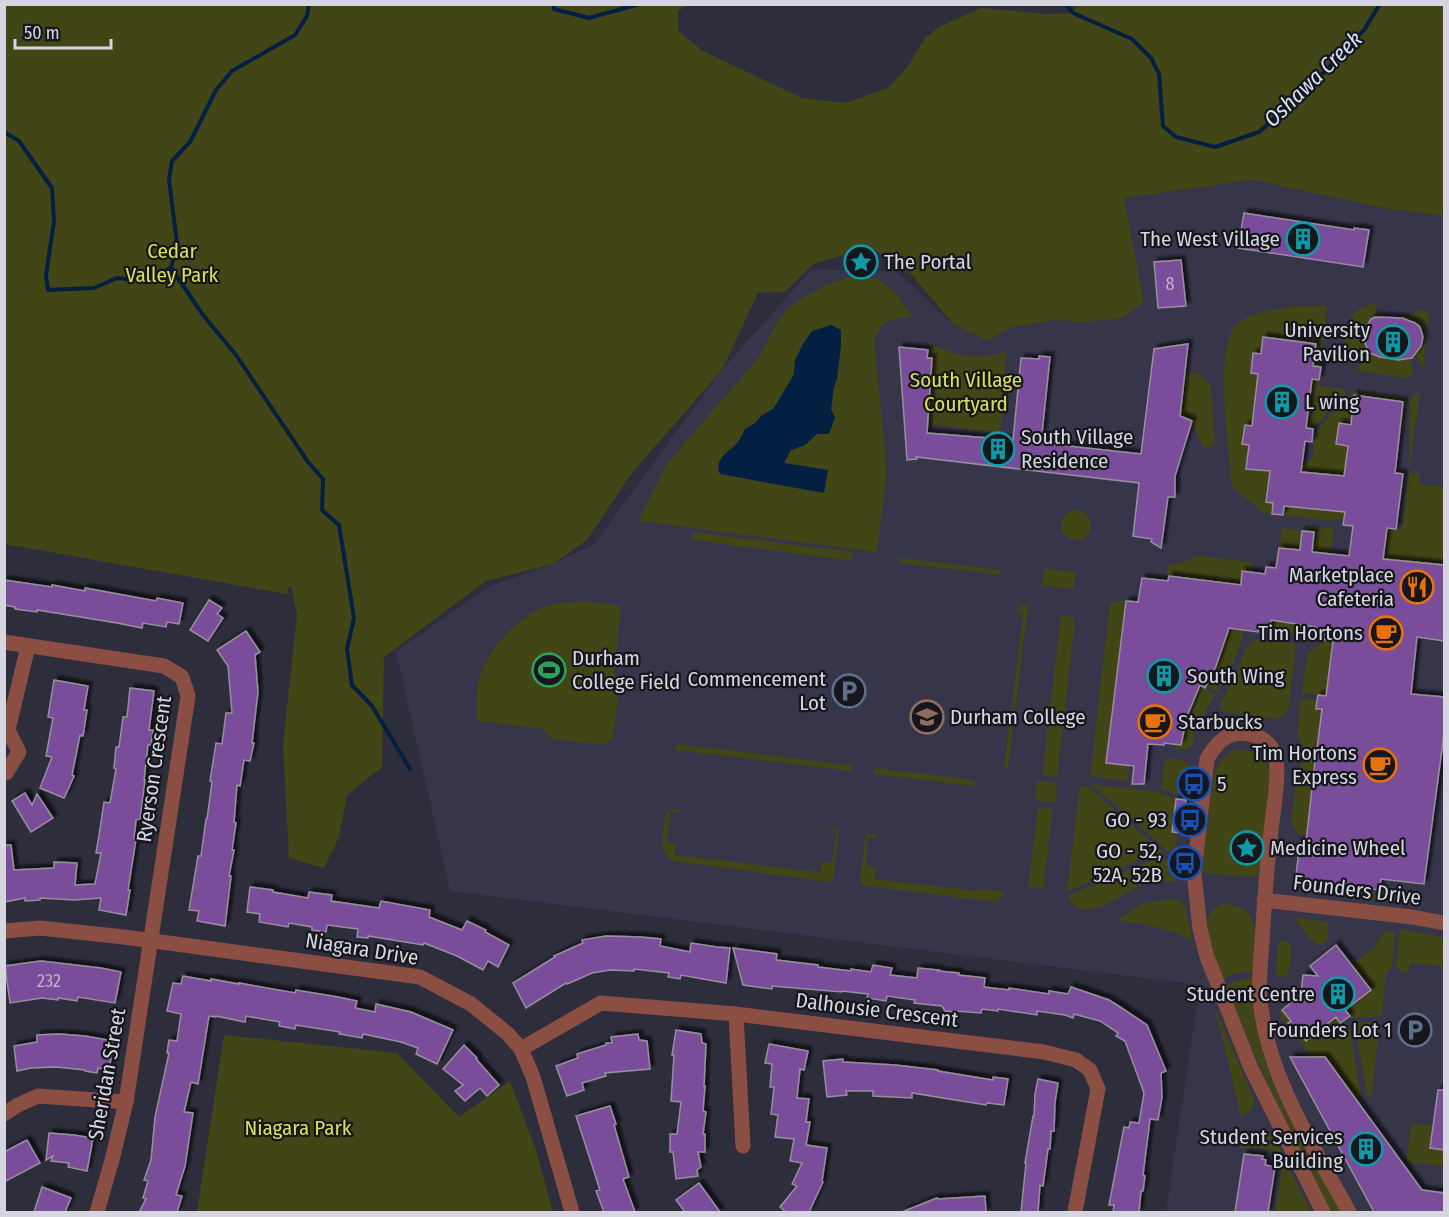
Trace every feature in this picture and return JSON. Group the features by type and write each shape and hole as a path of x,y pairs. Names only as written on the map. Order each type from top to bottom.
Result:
{"street":[{"name":"Ryerson Crescent","path":"4,642 164,666 182,677 188,696 150,940"},
{"path":"4,773 19,752 6,731 28,646"},
{"path":"1323,1212 1251,1068 1207,957 1200,929 1194,873 1207,759 1212,749 1220,742 1228,736 1238,734 1250,734 1261,738 1269,744 1276,760 1277,771 1264,900 1260,977 1260,1000 1265,1031 1282,1084 1349,1212"},
{"name":"Founders Drive","path":"1264,900 1412,917 1444,923"},
{"name":"Niagara Drive","path":"4,931 40,928 150,940 420,977 471,1004 508,1034 521,1049 533,1077 572,1212"},
{"name":"Sheridan Street","path":"97,1212 126,1102 150,940"},
{"name":"Dalhousie Crescent","path":"521,1049 601,1003 736,1014 1044,1052 1076,1060 1090,1070 1098,1089 1075,1212"},
{"path":"736,1014 743,1146"},
{"path":"4,1114 18,1104 38,1096 126,1102"}],"shaded area":[{"name":"Durham College","path":"1253,180 1388,209 1444,216 1444,1212 1166,1212 1200,985 450,891 396,651 490,586 553,564 594,544 722,370 811,270 896,271 954,325 988,341 1009,328 1055,320 1082,322 1124,198"}],"green space":[{"name":"Cedar Valley Park","path":"5,5 688,5 678,11 678,31 703,51 802,98 846,103 888,88 906,69 925,38 939,27 981,8 1047,14 1073,13 1078,5 1444,5 1444,216 1388,209 1253,180 1124,198 1144,302 1123,318 1082,322 1055,320 1009,328 988,341 954,325 910,273 870,247 813,264 785,292 758,293 722,370 631,474 587,540 553,564 486,581 384,657 382,767 347,795 339,837 324,868 289,858 283,745 297,614 291,586 287,594 5,544"},
{"path":"858,274 882,281 899,297 913,317 889,321 881,328 874,341 886,461 886,480 877,552 638,521 666,465 759,357 776,324 790,306 826,285"},
{"path":"1372,304 1377,305 1375,317 1368,323 1365,331 1367,348 1351,365 1344,348 1346,329 1355,313"},
{"path":"1298,306 1327,306 1321,367 1313,366 1316,344 1263,337 1261,354 1253,353 1251,373 1258,374 1252,426 1245,425 1242,444 1249,445 1270,471 1266,502 1273,503 1272,514 1262,513 1232,488 1224,400 1226,351 1231,332 1240,321 1260,313"},
{"path":"1415,310 1429,312 1423,369 1415,355 1422,342 1422,332 1416,324 1403,318 1404,315 1414,316"},
{"name":"South Village Courtyard","path":"930,343 967,356 985,356 1006,352 1000,433 928,424"},
{"path":"1371,354 1390,359 1410,358 1412,377 1403,378 1356,369"},
{"path":"1185,370 1202,376 1211,387 1215,444 1205,449 1192,421 1180,416"},
{"path":"1312,379 1319,380 1319,386 1346,389 1313,429 1306,428"},
{"path":"1355,391 1405,397 1404,423 1401,423 1403,402 1354,395 1350,424 1339,423 1336,444 1348,446 1344,476 1288,470 1309,461 1313,453 1315,435 1329,416"},
{"path":"1420,391 1409,472 1410,402 1412,397"},
{"path":"1409,472 1420,474 1419,484 1444,487 1444,565 1393,560 1389,586 1380,585 1387,528 1402,530"},
{"path":"1284,506 1344,512 1344,518 1330,521 1283,515"},
{"path":"1076,510 1087,514 1091,525 1087,536 1076,540 1065,536 1061,525 1065,514"},
{"path":"1307,526 1334,529 1331,554 1280,548 1282,528 1306,531"},
{"path":"693,532 853,552 852,561 692,540"},
{"path":"1197,556 1253,562 1252,572 1242,571 1241,585 1166,576 1168,565"},
{"path":"900,558 1001,570 1000,575 899,563"},
{"path":"1044,568 1076,572 1074,589 1042,586"},
{"name":"Durham College Field","path":"583,601 621,606 614,674 620,683 613,737 605,745 551,739 543,729 477,721 477,689 482,671 505,636 515,625 538,610 555,604"},
{"path":"1126,601 1106,762 1129,766 1128,781 1090,776 1110,603"},
{"path":"1019,605 1028,606 1008,769 1004,769 1023,614 1018,613"},
{"path":"1061,615 1073,617 1075,621 1057,777 1042,775"},
{"path":"1271,620 1305,625 1303,636 1270,631"},
{"path":"1245,624 1235,659 1217,692 1206,686 1216,666 1229,628"},
{"path":"1326,638 1333,638 1326,696 1302,693 1307,654"},
{"path":"1255,640 1294,643 1296,646 1288,709 1282,717 1275,719 1224,712 1220,707 1221,702 1236,674 1246,648"},
{"path":"1200,685 1215,695 1195,729 1192,745 1186,750 1175,749 1176,744 1181,745 1187,716"},
{"path":"1301,698 1317,700 1316,709 1322,709 1317,749 1305,747 1297,736"},
{"path":"676,744 851,765 851,771 675,750"},
{"path":"1234,750 1253,752 1263,758 1270,776 1258,876 1253,877 1202,872 1213,777 1221,761"},
{"path":"1165,758 1183,760 1190,767 1186,798 1161,789"},
{"path":"1305,760 1315,761 1307,835 1297,834 1291,822 1298,769"},
{"path":"875,768 975,780 974,786 874,774"},
{"path":"1037,781 1057,783 1055,803 1035,800"},
{"path":"1091,784 1158,792 1176,799 1172,832 1178,832 1175,850 1170,853"},
{"path":"1080,786 1088,787 1166,855 1139,860 1067,891"},
{"path":"1038,807 1053,809 1043,889 1028,886"},
{"path":"671,809 682,813 670,812 667,842 676,844 675,855 820,872 822,862 832,863 836,832 826,830 836,830 838,842 833,877 829,882 673,861 663,849 665,820"},
{"path":"867,834 877,834 878,838 868,837 866,866 876,868 875,879 979,891 979,889 1004,891 1003,895 995,902 866,886 860,879"},
{"path":"1168,859 1176,865 1176,881 1147,882 1094,909 1075,906 1068,896 1150,861"},
{"path":"1380,887 1410,890 1419,894 1410,901 1404,902 1335,895 1336,889 1376,893"},
{"path":"1169,899 1180,901 1185,906 1192,941 1165,929 1116,920 1142,904"},
{"path":"1223,904 1237,906 1246,911 1252,918 1255,938 1253,972 1238,973 1223,979 1211,949 1207,927 1208,917 1213,909"},
{"path":"1294,917 1327,922 1326,941 1322,944 1314,942"},
{"path":"1400,929 1444,938 1444,967 1411,963 1408,973 1402,972 1396,966"},
{"path":"1385,930 1395,933 1392,968 1386,974 1382,1016 1351,1018 1345,1010 1371,990 1351,964 1372,950"},
{"path":"1278,941 1289,942 1292,947 1288,977 1279,976 1276,973"},
{"path":"1253,978 1258,1034 1275,1087 1306,1151 1342,1212 1331,1212 1302,1156 1226,985"},
{"path":"1215,1008 1255,1101 1252,1109 1241,1117"},
{"path":"1282,1010 1291,1021 1289,1024 1296,1033 1299,1031 1306,1041 1336,1017 1350,1031 1363,1105 1361,1107 1325,1057 1312,1057 1278,1013"},
{"path":"1350,1022 1380,1022 1372,1096 1367,1096 1355,1027"},
{"name":"Niagara Park","path":"224,1035 397,1053 459,1117 510,1081 536,1150 553,1212 197,1212"},
{"path":"1411,1124 1433,1126 1431,1148 1444,1150 1444,1166 1406,1162"},
{"path":"1265,1130 1274,1137 1282,1153 1260,1148 1239,1148 1240,1140"},
{"path":"1284,1158 1311,1212 1275,1212"}],"water":[{"path":"831,325 841,330 837,379 831,409 835,418 829,434 817,434 805,445 791,450 784,463 828,470 824,493 720,474 718,469 720,460 738,442 745,429 774,408 794,374 795,360 812,331"}],"building":[{"name":"The West Village","path":"1244,213 1354,230 1354,228 1369,230 1363,267 1238,248"},
{"path":"1181,260 1186,306 1158,308 1154,262"},
{"name":"University Pavilion","path":"1375,317 1402,318 1420,327 1423,337 1421,346 1412,358 1398,360 1369,353 1363,338 1364,330"},
{"path":"1263,337 1316,344 1313,366 1321,367 1319,380 1312,379 1306,428 1313,429 1312,442 1305,441 1301,472 1344,476 1348,446 1336,444 1339,423 1351,425 1354,395 1403,402 1395,473 1403,474 1396,529 1387,528 1383,559 1444,565 1444,641 1417,637 1411,694 1444,697 1444,734 1424,884 1381,879 1379,890 1322,883 1322,886 1295,883 1300,842 1306,842 1315,761 1312,761 1314,748 1317,749 1322,709 1316,709 1317,700 1318,695 1326,696 1333,641 1314,638 1315,627 1271,620 1270,630 1259,628 1258,632 1229,628 1216,666 1205,688 1200,685 1187,716 1181,745 1148,744 1144,784 1132,784 1134,766 1106,763 1126,601 1138,602 1142,578 1168,581 1169,576 1241,585 1242,571 1265,574 1266,567 1276,568 1279,548 1300,550 1302,531 1314,532 1312,552 1349,556 1353,526 1343,525 1345,512 1284,506 1283,515 1272,514 1273,503 1266,502 1270,471 1246,469 1249,445 1242,444 1245,425 1252,426 1258,374 1251,373 1253,353 1261,354"},
{"name":"South Village Residence","path":"1188,344 1180,416 1192,421 1175,476 1175,497 1168,497 1161,548 1151,542 1152,539 1133,536 1139,483 916,457 917,459 907,460 899,347 928,350 927,358 932,358 927,433 1013,440 1021,358 1050,357 1041,443 1141,454 1154,349"},
{"path":"4,580 85,591 85,588 156,601 157,598 183,603 179,624 167,622 166,627 143,623 142,628 37,610 37,612 15,609 15,607 4,605"},
{"path":"209,600 222,608 217,614 223,618 208,641 190,630"},
{"path":"246,631 260,652 255,655 258,692 252,743 254,743 250,761 244,760 240,786 237,785 234,822 236,823 232,850 234,850 229,876 231,876 225,926 197,921 199,911 189,910 207,819 216,743 222,744 226,713 232,713 228,666 217,650"},
{"path":"54,680 88,686 83,736 80,735 72,775 74,776 64,798 40,788 52,757 46,756 53,718 48,717"},
{"path":"130,688 154,691 149,730 153,730 151,745 148,745 140,819 136,820 134,839 136,839 126,915 99,910 101,898 74,900 40,898 40,900 25,901 25,898 4,902 4,845 11,845 14,870 54,868 54,862 77,863 75,885 95,884 101,853 96,853 104,802 110,803 116,769 114,768 116,747 119,747 123,717 127,717"},
{"path":"25,793 32,805 37,794 53,818 31,832 12,801"},
{"path":"1176,799 1186,800 1182,833 1172,832"},
{"path":"250,887 308,898 309,892 332,895 331,901 379,908 381,901 430,910 429,917 462,930 467,921 509,945 498,967 488,961 483,970 457,956 424,943 423,945 368,936 368,938 357,937 358,929 327,925 326,932 289,923 288,927 259,922 260,914 247,912"},
{"path":"606,936 661,939 660,946 690,952 691,943 730,948 726,983 681,975 680,979 668,977 669,973 634,969 634,971 610,970 592,973 566,983 526,1008 513,983 554,956 583,943 582,940"},
{"name":"Student Centre","path":"1336,945 1371,990 1345,1010 1350,1016 1340,1023 1336,1017 1306,1041 1299,1031 1296,1033 1288,1023 1291,1021 1282,1010 1301,994 1303,975 1318,976 1310,966"},
{"path":"733,948 777,954 776,960 851,971 851,969 871,972 873,965 892,968 890,975 917,978 918,968 959,973 959,975 985,978 984,987 1009,990 1009,988 1049,994 1049,991 1068,994 1071,987 1109,1000 1120,1007 1147,1025 1166,1071 1161,1073 1162,1097 1158,1120 1150,1119 1139,1212 1113,1212 1114,1205 1109,1205 1124,1127 1129,1128 1130,1122 1139,1123 1144,1093 1125,1041 1116,1036 1118,1033 1100,1021 1074,1014 1073,1018 1037,1011 1037,1015 998,1009 998,1011 982,1009 981,1013 945,1011 942,1006 914,1003 915,1000 887,996 886,1001 867,998 868,994 842,991 772,986 772,989 743,985"},
{"path":"41,961 121,972 115,1003 78,997 77,1001 42,998 10,1003 5,966"},
{"path":"183,976 295,993 296,990 338,997 357,1001 355,1008 375,1012 376,1004 411,1012 453,1030 437,1064 416,1054 418,1048 363,1034 362,1038 296,1025 295,1029 279,1026 280,1022 246,1016 245,1022 209,1016 198,1084 191,1082 184,1112 193,1113 185,1166 176,1195 182,1196 177,1212 139,1212 146,1199 143,1198 148,1181 144,1180 151,1160 155,1117 169,1053 167,1053 169,1040 177,1041 181,1014 167,1011 173,983 181,984"},
{"path":"676,1030 701,1034 702,1043 706,1044 703,1111 706,1112 703,1134 705,1134 705,1152 698,1152 701,1167 697,1170 698,1176 676,1179 673,1152 670,1152 670,1134 677,1134 681,1102 671,1101 674,1055 672,1055"},
{"path":"59,1034 114,1041 109,1070 98,1068 97,1073 56,1067 17,1071 14,1046 37,1042 37,1035"},
{"path":"638,1034 639,1040 647,1041 650,1069 605,1073 606,1076 582,1083 584,1090 567,1096 556,1066 578,1058 577,1054 612,1043 611,1037"},
{"path":"769,1044 808,1051 804,1070 800,1069 797,1098 809,1099 806,1122 810,1122 806,1145 827,1148 823,1182 809,1212 786,1212 780,1207 797,1186 792,1184 802,1163 790,1161 794,1139 775,1137 778,1115 771,1114 774,1087 770,1087 772,1064 765,1063"},
{"path":"464,1045 499,1085 487,1096 480,1088 465,1101 455,1091 463,1085 443,1069"},
{"name":"Student Services Building","path":"1290,1057 1325,1057 1422,1190 1444,1193 1444,1212 1374,1212"},
{"path":"843,1059 843,1062 938,1070 993,1080 993,1077 1008,1079 1004,1105 987,1103 986,1105 912,1093 912,1098 873,1096 873,1091 846,1091 847,1095 827,1097 823,1061"},
{"path":"1038,1079 1058,1083 1054,1131 1051,1131 1043,1186 1040,1185 1038,1212 1021,1212 1025,1163"},
{"path":"1438,1090 1444,1090 1444,1150 1430,1148"},
{"path":"610,1106 629,1177 623,1179 635,1212 604,1212 596,1191 600,1190 576,1116"},
{"path":"49,1133 93,1138 87,1171 68,1167 69,1163 51,1161 53,1156 46,1160"},
{"path":"27,1140 40,1163 4,1182 4,1152"},
{"path":"1244,1154 1263,1156 1262,1159 1266,1160 1265,1165 1275,1167 1268,1212 1235,1212"},
{"path":"699,1183 720,1212 685,1212 676,1200"},
{"path":"42,1187 71,1198 65,1212 34,1212"},
{"path":"985,1196 986,1212 902,1212 937,1198"}],"waterway":[{"name":"Oshawa Creek","path":"171,268 177,244 169,179 172,161 190,142 216,90 232,71 295,35 307,16 309,4"},
{"name":"Oshawa Creek","path":"554,4 554,9 589,18 640,4"},
{"name":"Oshawa Creek","path":"1065,4 1073,13 1132,39 1151,58 1159,74 1163,126 1176,137 1215,147 1259,132 1312,85 1364,30 1380,4"},
{"name":"Oshawa Creek","path":"4,132 19,141 52,188 54,221 46,275 48,290 94,288 117,278 145,281 171,268"},
{"path":"171,268 203,315 236,355 308,462 323,479 322,510 339,525 354,618 347,649 352,685 372,706 410,769"}],"place":[{"name":"The West Village","path":"1303,239"},
{"name":"The Portal","path":"861,262"},
{"name":"University Pavilion","path":"1393,342"},
{"name":"L wing","path":"1282,402"},
{"name":"South Village Residence","path":"998,449"},
{"name":"Marketplace Cafeteria","path":"1417,587"},
{"name":"Tim Hortons","path":"1386,633"},
{"name":"Durham College Field","path":"549,670"},
{"name":"South Wing","path":"1164,676"},
{"name":"Commencement Lot","path":"849,691"},
{"name":"Durham College","path":"927,717"},
{"name":"Starbucks","path":"1155,722"},
{"name":"Tim Hortons Express","path":"1380,765"},
{"name":"5","path":"1194,784"},
{"name":"GO - 93","path":"1190,820"},
{"name":"Medicine Wheel","path":"1247,848"},
{"name":"GO - 52, 52A, 52B","path":"1185,863"},
{"name":"Student Centre","path":"1338,994"},
{"name":"Founders Lot 1","path":"1415,1030"},
{"name":"Student Services Building","path":"1366,1149"}]}
